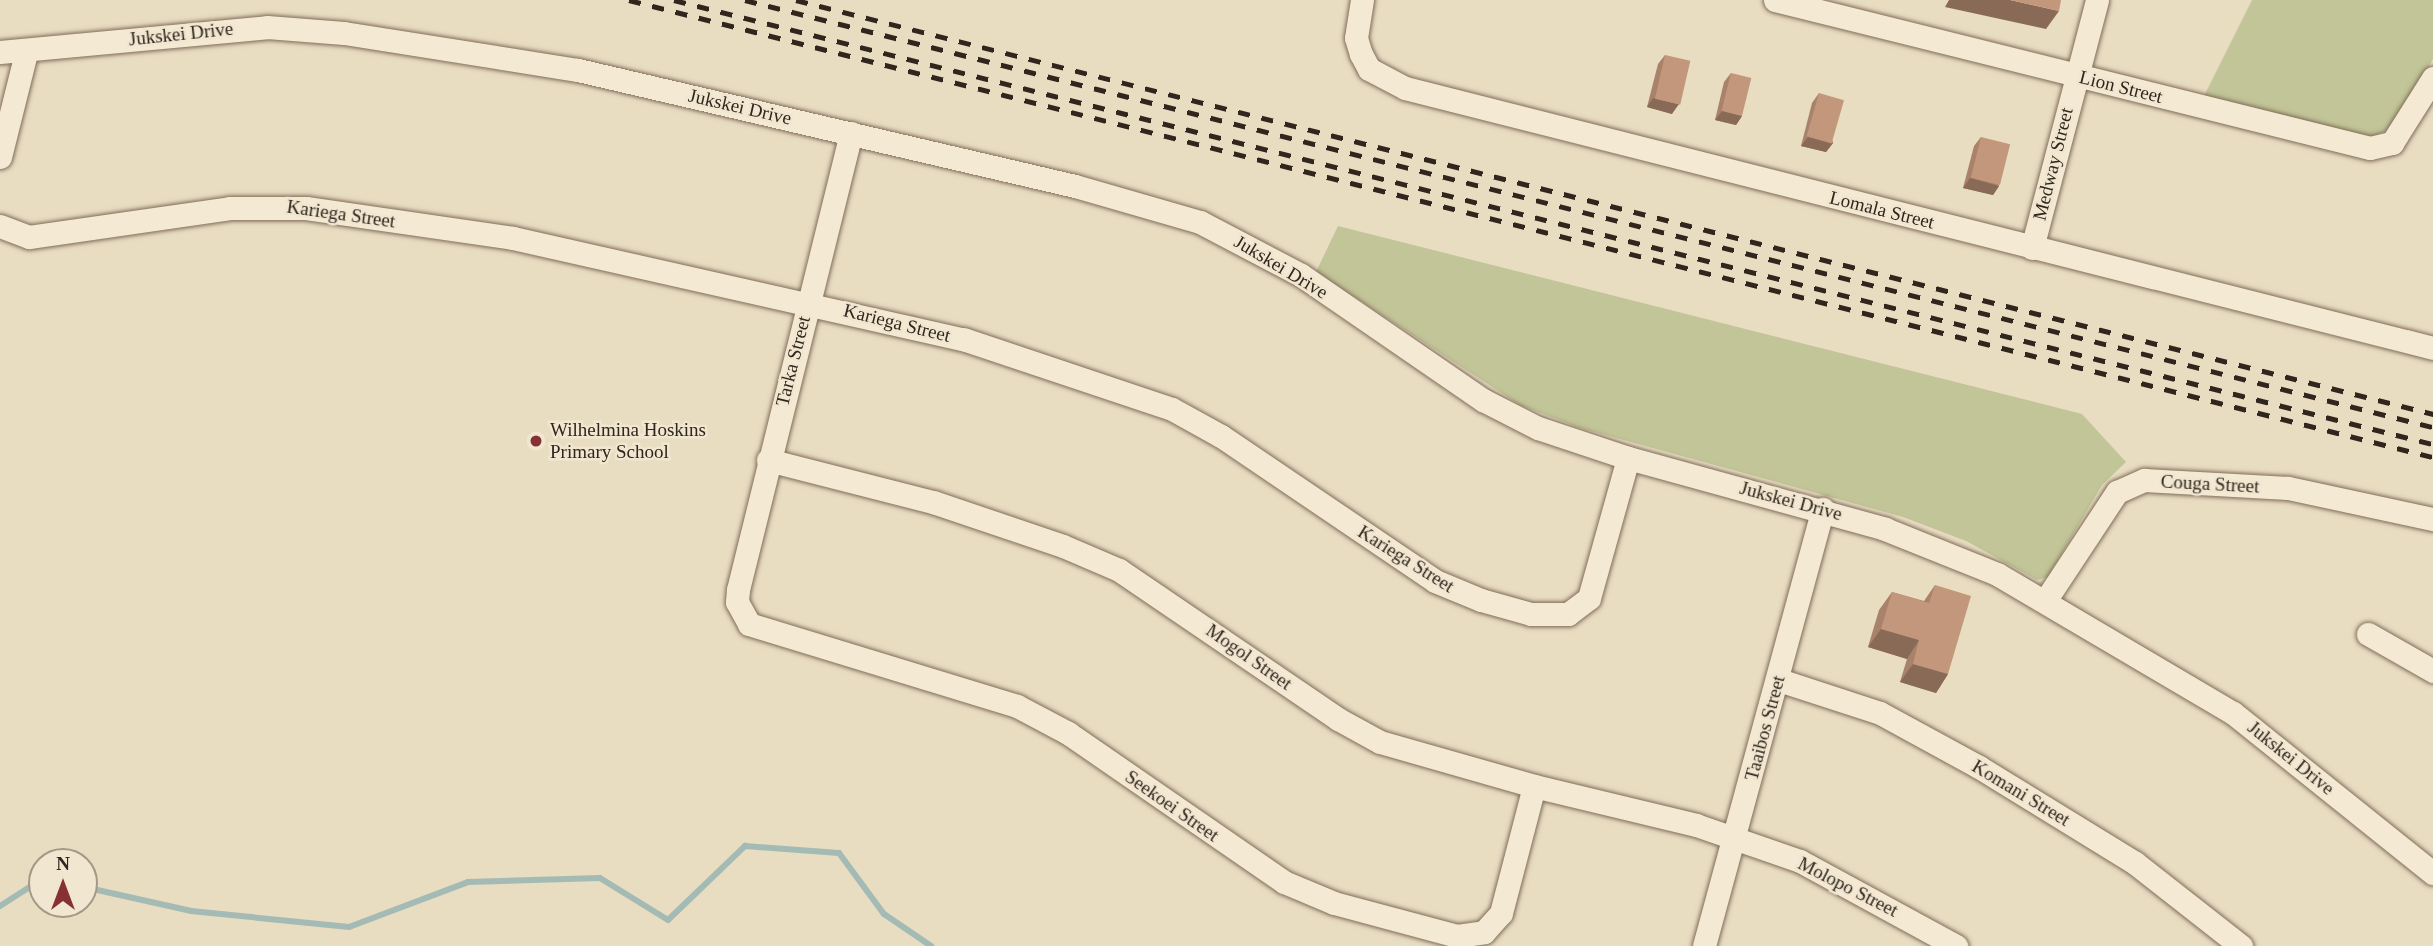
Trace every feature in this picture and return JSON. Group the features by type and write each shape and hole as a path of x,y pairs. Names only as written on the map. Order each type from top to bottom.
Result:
{"street":[{"name":"Lomala Street","path":"1362,0 1356,38 1369,69 1405,89 2433,348"},
{"name":"Lion Street","path":"1775,0 2371,148 2392,143 2433,78"},
{"name":"Medway Street","path":"2032,248 2097,0"},
{"name":"Jukskei Drive","path":"0,52 26,52 195,31 299,28 578,69 1075,186 1200,222 1301,275 1493,405 1538,428 1628,458 1823,509 1950,553 2045,601 2233,713 2433,873"},
{"path":"0,157 26,52"},
{"name":"Tarka Street","path":"738,590 807,301 851,133"},
{"name":"Kariega Street","path":"0,226 17,236 29,237 173,214 284,206 513,238 807,301 963,339 1172,409 1221,436 1436,581 1481,600 1531,614 1568,614 1589,598 1628,458"},
{"name":"Mogol Street","path":"768,460 1000,522 1097,561 1162,597 1362,733 1399,749 1735,838"},
{"name":"Couga Street","path":"2045,601 2117,492 2144,480 2288,488 2433,519"},
{"name":"Taaibos Street","path":"1704,946 1779,680 1823,509"},
{"name":"Seekoei Street","path":"738,590 740,611 756,628 955,684 1045,720 1231,848 1309,894 1457,936 1484,932 1501,913 1534,786"},
{"path":"2368,634 2433,671"},
{"name":"Komani Street","path":"1779,680 1880,713 1979,767 2168,886 2241,946"},
{"name":"Molopo Street","path":"1735,838 1824,872 1956,946"}],"green space":[{"path":"2252,0 2433,0 2433,59 2396,126 2367,139 2204,96"},
{"path":"1338,226 2082,414 2126,462 2102,485 2048,577 2037,580 1966,541 1903,517 1580,428 1520,405 1316,272"}],"building":[{"path":"2010,0 2061,0 2059,11"},
{"path":"1665,55 1690,61 1680,105 1655,99"},
{"path":"1731,73 1751,78 1742,116 1722,111"},
{"path":"1819,93 1844,100 1832,143 1807,136"},
{"path":"1981,137 2010,144 2000,185 1971,178"},
{"path":"1935,585 1971,596 1948,674 1913,664 1919,640 1881,629 1892,592 1929,603"}],"waterway":[{"path":"98,890 191,911 349,927 468,882 600,878 668,920 745,846 839,853 884,914 931,946"},
{"path":"0,906 28,888"}],"railway":[{"path":"629,0 2433,457"},
{"path":"674,0 2433,444"},
{"path":"745,0 2433,427"},
{"path":"796,0 2433,414"}],"place":[{"name":"Wilhelmina Hoskins Primary School","path":"536,441"}]}
